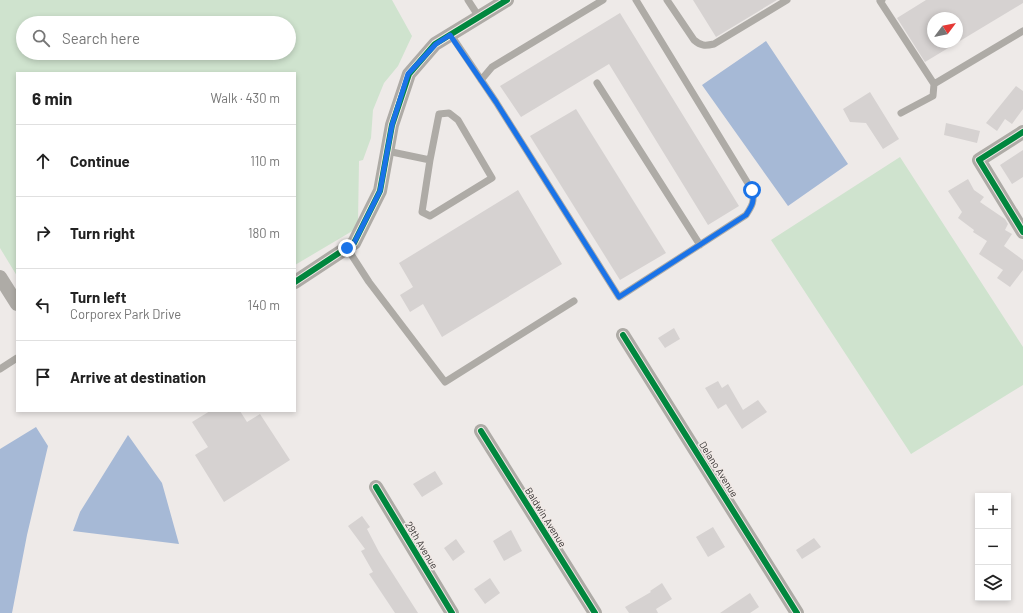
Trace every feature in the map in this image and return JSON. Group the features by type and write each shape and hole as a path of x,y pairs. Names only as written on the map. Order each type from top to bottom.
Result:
{"street":[{"path":"296,281 354,243 380,191 392,125 408,74 436,44 507,0"},
{"path":"1023,132 979,160 1023,232"},
{"path":"0,277 16,302"},
{"name":"Delano Avenue","path":"623,335 797,613"},
{"name":"Baldwin Avenue","path":"481,431 595,613"},
{"name":"29th Avenue","path":"376,487 452,613"}],"lane":[{"path":"468,0 479,17"},
{"path":"481,80 492,67 602,0"},
{"path":"450,35 481,80 619,297 746,215 752,206 754,198 752,190 636,0"},
{"path":"667,0 694,40 699,44 708,46 714,44 788,0"},
{"path":"882,0 880,1 934,84 933,96 901,114"},
{"path":"934,84 1023,31"},
{"path":"597,83 700,245"},
{"path":"449,113 458,120 492,178 430,216 422,212 430,160 439,114 449,113"},
{"path":"387,151 430,160"},
{"path":"347,248 369,282 445,382 574,301"},
{"path":"0,369 16,359"}],"green space":[{"path":"0,0 392,0 412,36 398,66 384,83 373,110 371,138 363,160 359,161 358,222 354,230 296,264 296,72 16,72 16,274 0,248"},
{"path":"900,157 1023,347 1023,385 911,454 771,240"}],"water":[{"path":"766,41 848,164 788,206 702,85"},
{"path":"36,427 48,446 27,535 12,613 0,613 0,449"},
{"path":"128,435 162,483 179,544 73,531 80,512"}],"building":[{"path":"693,0 777,0 716,37"},
{"path":"926,0 1023,0 1023,3 963,39 963,12 927,12 927,48 948,48 925,62 897,18"},
{"path":"620,13 739,206 708,225 609,64 521,117 500,86"},
{"path":"1016,86 1023,91 1023,109 1012,124 1005,119 997,131 986,123"},
{"path":"870,92 899,139 883,149 866,123 850,122 843,109"},
{"path":"576,109 666,253 620,280 530,136"},
{"path":"946,123 980,131 977,143 944,135"},
{"path":"1023,150 1023,177 1012,184 1000,165"},
{"path":"968,179 974,190 984,197 980,202 1005,219 1008,224 1005,230 1012,234 1004,246 1023,260 1023,270 1010,287 997,278 1003,270 979,254 987,241 973,232 974,230 958,218 962,212 948,191"},
{"path":"518,190 562,264 442,337 423,304 410,312 400,295 413,287 399,263"},
{"path":"674,328 680,339 665,348 658,338"},
{"path":"718,381 722,388 728,384 743,410 758,400 767,412 742,429 726,404 718,409 705,388"},
{"path":"208,412 241,412 247,422 260,414 290,460 224,502 195,455 208,447 192,422"},
{"path":"435,471 443,484 422,497 413,484"},
{"path":"362,516 370,527 367,529 379,552 418,613 395,613 369,574 373,572 361,551 365,549 348,526"},
{"path":"713,527 725,547 708,557 696,537"},
{"path":"511,530 522,551 504,561 493,541"},
{"path":"814,538 821,547 802,559 796,550"},
{"path":"456,539 465,552 453,561 444,548"},
{"path":"490,578 500,593 485,604 474,589"},
{"path":"662,583 672,599 656,609 658,613 629,613 625,607 651,592 650,591"},
{"path":"750,593 759,607 750,613 720,613"}],"cycle path":[{"path":"296,281 354,243 380,191 392,125 409,74 435,44 507,0"},
{"path":"1023,132 979,160 1023,232"},
{"path":"623,335 797,613"},
{"path":"481,431 595,613"},
{"path":"376,487 452,613"}],"route":[{"path":"347,248 354,243 380,191 392,125 408,74 436,44 450,35 496,102 619,297 746,215 752,206 754,198 752,190"}]}
